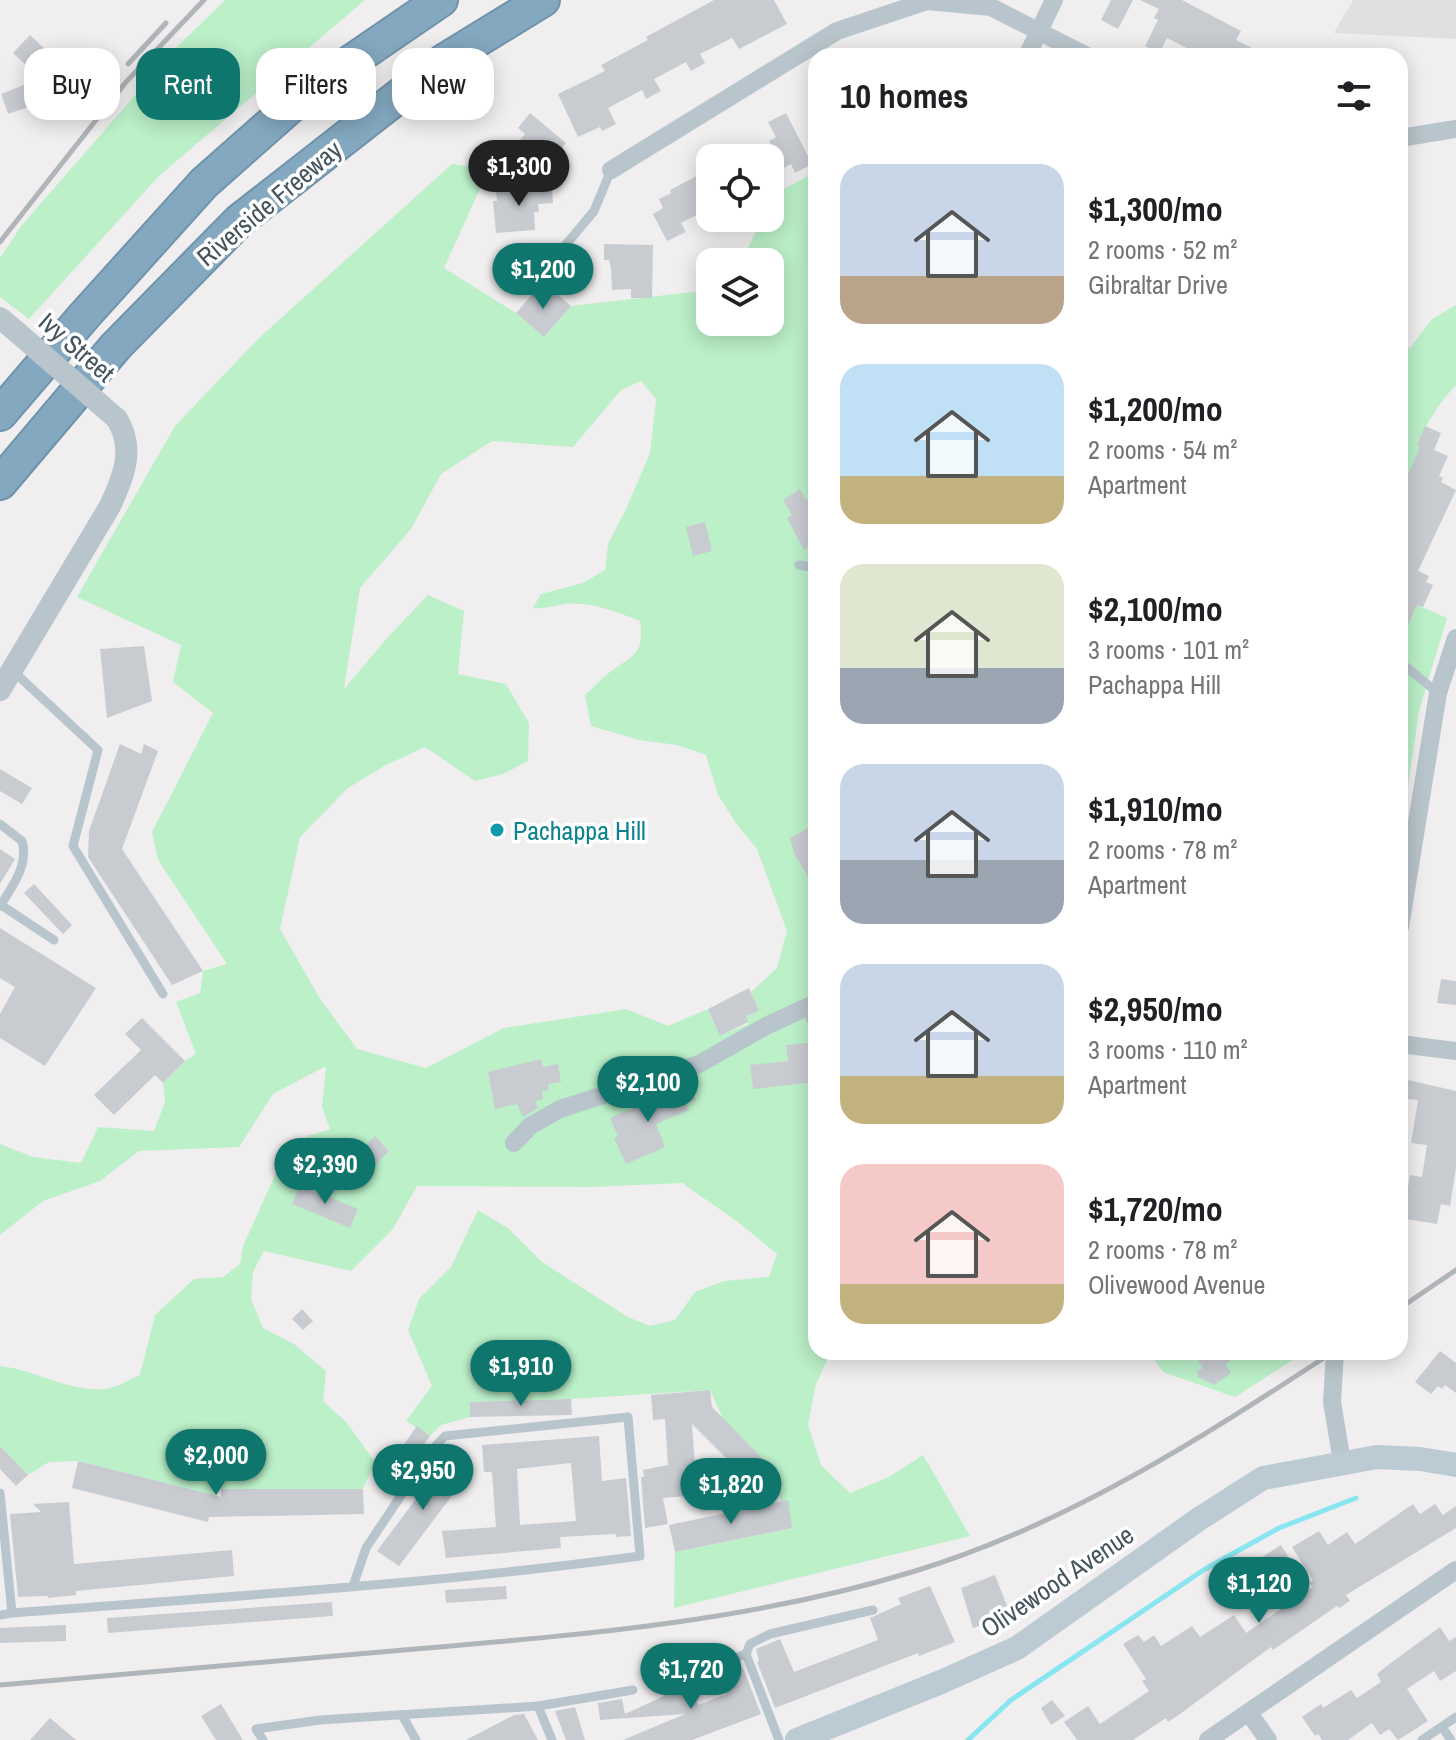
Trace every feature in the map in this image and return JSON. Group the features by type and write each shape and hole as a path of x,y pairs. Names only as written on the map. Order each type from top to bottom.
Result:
{"highway":[{"name":"Riverside Freeway","path":"0,414 204,183 308,91 441,0"},
{"name":"Riverside Freeway","path":"0,483 116,346 239,221 445,60 543,0"}],"main road":[{"name":"Olivewood Avenue","path":"797,1740 1017,1648 1199,1519 1263,1478 1377,1457 1456,1465"}],"street":[{"path":"1031,48 1054,0"},
{"path":"809,48 837,31 927,1 991,7 1072,48"},
{"path":"611,170 808,49"},
{"path":"1408,137 1456,129"},
{"name":"Ivy Street","path":"0,318 117,419 126,435 125,474 110,506 12,670"},
{"path":"1408,878 1438,693 1456,638"},
{"path":"0,690 12,670"},
{"path":"514,1143 530,1126 560,1109 699,1064 808,1006"},
{"path":"1408,1045 1456,1051"},
{"path":"1335,1360 1332,1402 1342,1462"},
{"path":"1208,1740 1456,1570"},
{"path":"1249,1713 1268,1740"}],"lane":[{"path":"554,285 562,272 564,247 594,211 611,170"},
{"path":"799,565 808,567"},
{"path":"1408,669 1438,693"},
{"path":"12,670 98,750 73,846 163,994"},
{"path":"0,824 22,841 24,854 17,879 0,906 54,940"},
{"path":"0,1615 353,1586 640,1556 628,1417 445,1436 430,1452 366,1548 353,1586"},
{"path":"0,1493 12,1613"},
{"path":"779,1740 746,1654 750,1644 770,1634 873,1610"},
{"path":"675,1681 746,1654"},
{"path":"263,1740 256,1729 320,1720 538,1706 633,1690"},
{"path":"538,1706 552,1740"},
{"path":"402,1715 416,1740"},
{"path":"1422,1740 1456,1717"},
{"path":"1442,1727 1451,1740"}],"shaded area":[{"path":"1353,0 1456,0 1456,39 1334,33"}],"green space":[{"path":"225,0 365,0 309,48 256,48 256,93 240,107 240,48 176,48"},
{"path":"136,94 136,120 225,120 159,176 29,319 0,297 0,258 22,225 114,120 120,120 120,113"},
{"path":"452,164 489,169 444,268 516,313 544,337 571,306 696,292 696,336 784,336 784,248 748,248 756,232 784,232 784,189 808,176 808,1360 827,1360 816,1384 808,1425 821,1465 850,1493 889,1477 923,1455 970,1536 674,1608 675,1552 792,1528 766,1462 723,1419 710,1390 470,1402 470,1417 441,1425 430,1436 406,1421 432,1386 408,1330 419,1299 451,1267 478,1210 509,1229 542,1262 628,1317 650,1326 675,1320 695,1292 724,1281 769,1277 777,1254 682,1183 592,1187 417,1186 393,1229 351,1271 264,1251 253,1272 251,1299 263,1328 294,1344 326,1371 323,1401 347,1423 375,1462 363,1489 221,1489 215,1496 78,1461 49,1462 28,1475 0,1446 0,1366 91,1389 109,1388 140,1375 155,1315 194,1279 223,1277 240,1264 243,1246 285,1153 308,1136 330,1129 322,1107 326,1066 273,1094 239,1147 139,1151 100,1181 43,1201 0,1235 0,1144 33,1157 81,1163 98,1127 154,1131 165,1102 163,1083 196,1054 176,1002 200,993 203,971 227,964 158,860 152,832 213,713 173,682 181,645 77,597 175,426 258,339","holes":["641,381 656,399 650,453 608,544 605,570 583,583 541,594 533,608 584,604 640,621 641,640 636,652 585,695 591,726 639,740 677,745 706,755 718,795 757,849 787,931 777,968 751,992 759,1011 746,1016 748,1024 720,1036 708,1009 668,1026 626,1009 504,1028 426,1068 357,1049 319,997 280,929 300,837 348,788 384,766 425,747 475,781 503,774 528,761 529,723 506,684 458,674 464,611 428,595 344,689 360,588 411,529 441,474 492,441 573,447 621,390"]},
{"path":"1456,305 1456,385 1429,421 1417,445 1428,450 1408,485 1408,347 1432,319"},
{"path":"1417,605 1447,618 1419,711 1408,786 1408,615"},
{"path":"1155,1360 1293,1360 1235,1397 1163,1372"}],"building":[{"path":"714,0 774,0 787,24 739,49 732,38 700,54 705,63 691,71 686,62 654,79 661,91 646,99 642,90 608,108 616,124 578,137 558,94 605,71 601,65"},
{"path":"1111,0 1133,0 1118,29 1101,20"},
{"path":"1140,0 1182,0 1241,31 1236,40 1252,48 1186,48 1167,38 1162,48 1148,48 1145,46 1158,20 1154,18 1159,9"},
{"path":"30,35 44,48 24,48 24,63 13,53"},
{"path":"24,85 24,108 8,114 1,94"},
{"path":"530,113 566,143 555,156 551,152 534,171 511,151 525,134 518,128"},
{"path":"786,113 808,156 808,166 795,173 791,164 784,168 784,144 770,144 769,141 776,137 768,122"},
{"path":"696,176 696,215 681,223 686,232 667,241 653,214 663,208 659,199 671,193 670,190"},
{"path":"552,187 553,203 538,204 539,212 534,212 535,230 496,233 493,201 497,201 496,191"},
{"path":"604,244 653,245 652,298 631,298 631,289 612,290 609,260 604,260"},
{"path":"536,290 544,297 550,291 557,294 571,306 544,337 516,313"},
{"path":"1425,426 1441,433 1434,450 1448,456 1439,476 1443,478 1441,482 1456,490 1418,571 1429,576 1426,582 1433,585 1423,607 1417,605 1408,625 1408,475 1420,447 1417,445"},
{"path":"800,489 808,499 808,548 804,550 787,518 792,515 783,500"},
{"path":"705,522 712,551 693,556 686,527"},
{"path":"144,646 152,701 107,718 100,649"},
{"path":"120,744 141,754 144,744 158,751 122,849 203,971 172,985 88,857 89,831"},
{"path":"0,769 32,788 22,804 0,791"},
{"path":"808,828 808,877 794,853 790,838"},
{"path":"0,849 15,859 0,884"},
{"path":"34,884 72,925 63,934 24,893"},
{"path":"0,928 96,988 45,1066 0,1038 0,1014 15,987 0,978"},
{"path":"1441,979 1456,981 1456,1005 1437,1003"},
{"path":"749,988 759,1011 746,1016 748,1022 720,1036 708,1009"},
{"path":"142,1018 185,1061 163,1083 155,1075 114,1115 94,1095 141,1050 125,1034"},
{"path":"808,1043 808,1083 753,1089 750,1065 788,1061 786,1045"},
{"path":"541,1059 543,1067 558,1064 561,1082 548,1084 549,1090 542,1091 543,1099 535,1101 538,1108 523,1117 517,1104 495,1109 488,1072"},
{"path":"1408,1080 1456,1091 1456,1168 1450,1206 1441,1204 1437,1224 1408,1219 1410,1175 1422,1177 1427,1145 1411,1143 1418,1100 1408,1099"},
{"path":"689,1085 696,1100 686,1104 689,1110 656,1124 665,1147 626,1164 614,1138 618,1136 610,1118"},
{"path":"375,1136 389,1151 372,1168 358,1153"},
{"path":"300,1185 358,1209 350,1228 292,1204"},
{"path":"302,1309 313,1321 303,1330 292,1319"},
{"path":"1440,1351 1456,1363 1456,1393 1445,1385 1442,1389 1438,1386 1431,1394 1415,1382"},
{"path":"1198,1360 1232,1360 1225,1364 1231,1373 1214,1385 1198,1377 1197,1371 1203,1368"},
{"path":"710,1390 712,1407 766,1462 747,1479 692,1424 697,1495 663,1498 668,1524 645,1528 643,1470 668,1465 665,1419 653,1420 651,1395"},
{"path":"571,1399 572,1415 470,1417 470,1402"},
{"path":"417,1426 430,1436 412,1460 399,1451"},
{"path":"599,1436 602,1481 626,1478 631,1536 560,1537 561,1548 446,1558 442,1531 496,1527 492,1472 484,1472 482,1445","holes":["571,1463 576,1521 520,1525 517,1469"]},
{"path":"0,1446 28,1475 16,1486 0,1469"},
{"path":"447,1457 469,1473 399,1566 377,1551"},
{"path":"78,1461 221,1497 221,1489 363,1489 364,1514 209,1517 208,1522 72,1488"},
{"path":"788,1500 792,1528 675,1552 669,1525"},
{"path":"69,1502 74,1564 232,1550 234,1576 76,1591 76,1595 48,1598 18,1597 10,1514 41,1512 33,1504"},
{"path":"1413,1504 1420,1514 1435,1504 1443,1515 1456,1506 1456,1528 1346,1595 1350,1601 1339,1608 1337,1606 1273,1650 1271,1647 1168,1722 1166,1718 1133,1740 1077,1740 1064,1722 1088,1706 1100,1724 1149,1691 1142,1681 1146,1679 1123,1644 1138,1635 1144,1642 1154,1635 1161,1646 1192,1626 1200,1637 1234,1615 1246,1633 1313,1587 1310,1583 1313,1580 1292,1547 1319,1531 1328,1545 1347,1532 1355,1544"},
{"path":"1281,1545 1291,1561 1269,1575 1259,1559"},
{"path":"995,1575 1011,1616 973,1628 961,1588"},
{"path":"506,1586 507,1599 446,1603 445,1590"},
{"path":"930,1586 955,1642 919,1656 918,1653 775,1708 757,1662 756,1649 780,1639 794,1672 878,1640 870,1618 901,1604 898,1598"},
{"path":"332,1602 333,1616 108,1633 107,1618"},
{"path":"66,1625 66,1641 0,1643 0,1628"},
{"path":"1440,1627 1449,1641 1456,1637 1456,1671 1440,1681 1434,1671 1407,1689 1428,1721 1398,1740 1389,1729 1380,1735 1372,1723 1348,1740 1322,1740 1318,1734 1315,1736 1302,1717 1351,1690 1357,1698 1381,1682 1377,1674"},
{"path":"743,1668 761,1714 692,1740 623,1740 685,1714 600,1720 598,1703 622,1699 625,1714 664,1696 663,1693 689,1684 698,1705 727,1694 721,1677"},
{"path":"1052,1700 1065,1716 1051,1725 1041,1708"},
{"path":"221,1704 243,1740 216,1740 201,1716"},
{"path":"575,1707 585,1740 566,1740 555,1711"},
{"path":"524,1714 538,1740 466,1740 514,1715"},
{"path":"50,1718 76,1740 30,1740"}],"waterway":[{"path":"968,1740 1011,1700 1205,1569 1279,1528 1356,1498"}],"railway":[{"path":"0,242 126,82 204,0"},
{"path":"128,64 166,23"},
{"path":"1408,1303 1456,1270"},
{"path":"0,1685 610,1630 732,1613 852,1588 969,1553 1077,1505 1182,1448 1321,1360"}],"place":[{"name":"Pachappa Hill","path":"497,830"}]}
